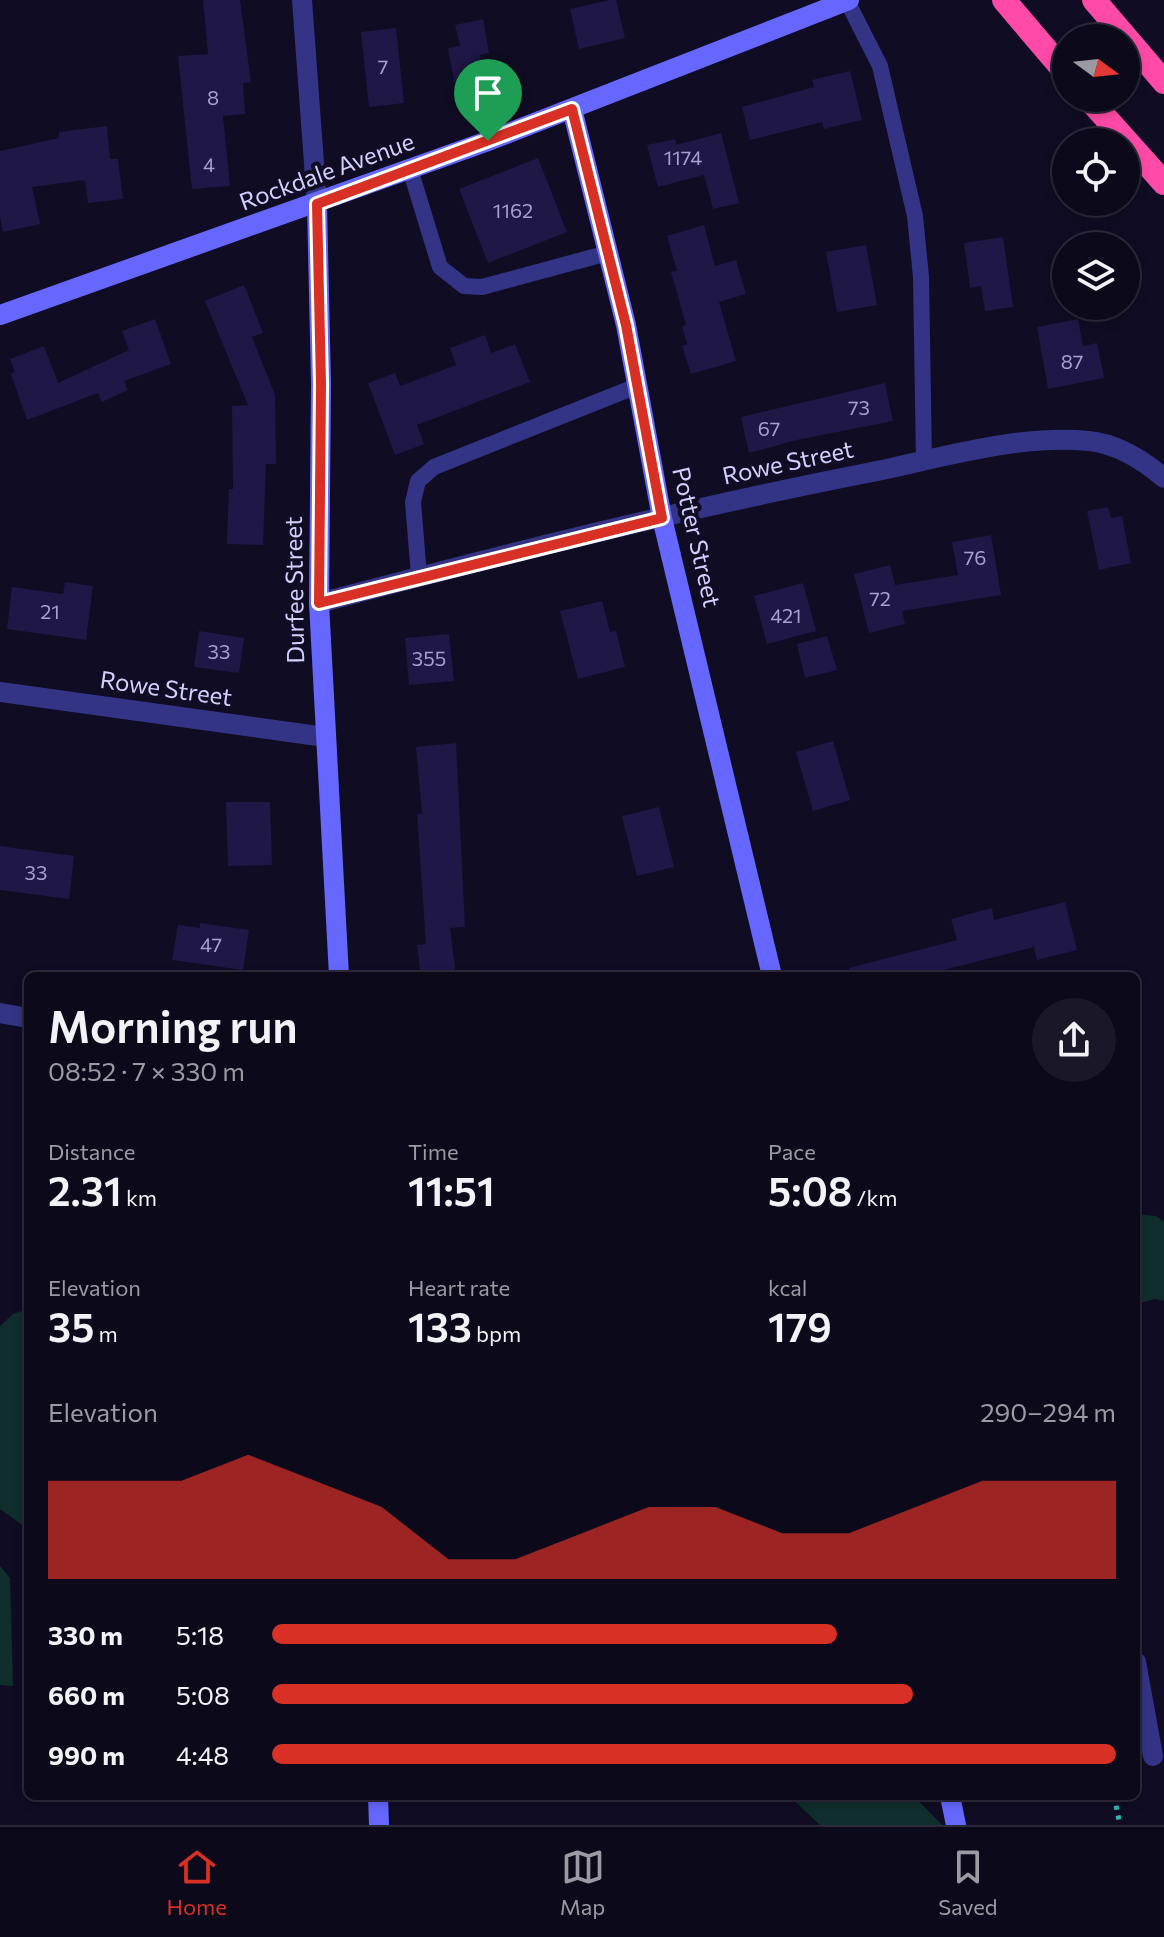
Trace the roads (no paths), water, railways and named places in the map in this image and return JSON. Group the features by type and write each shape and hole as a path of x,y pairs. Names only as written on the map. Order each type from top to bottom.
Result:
{"highway":[{"path":"1004,0 1052,57"},
{"path":"1094,0 1164,82"},
{"path":"1101,112 1164,183"}],"main road":[{"name":"Rockdale Avenue","path":"0,315 317,204 572,109 848,0"},
{"name":"Potter Street","path":"572,109 608,253 662,518 771,972"},
{"name":"Durfee Street","path":"317,204 321,384 319,603 339,972"},
{"path":"378,1800 379,1825"},
{"path":"952,1800 956,1825"}],"street":[{"path":"302,0 317,204"},
{"name":"Rowe Street","path":"319,603 662,518 1000,447 1088,441 1130,454 1164,478"},
{"name":"Rowe Street","path":"0,692 325,737"},
{"path":"0,1013 24,1017"},
{"path":"1140,1687 1151,1756"}],"lane":[{"path":"848,0 880,66 915,216 921,277 924,462"},
{"path":"410,169 440,267 464,286 482,287 608,253"},
{"path":"419,576 413,502 418,481 434,467 637,386"}]}
